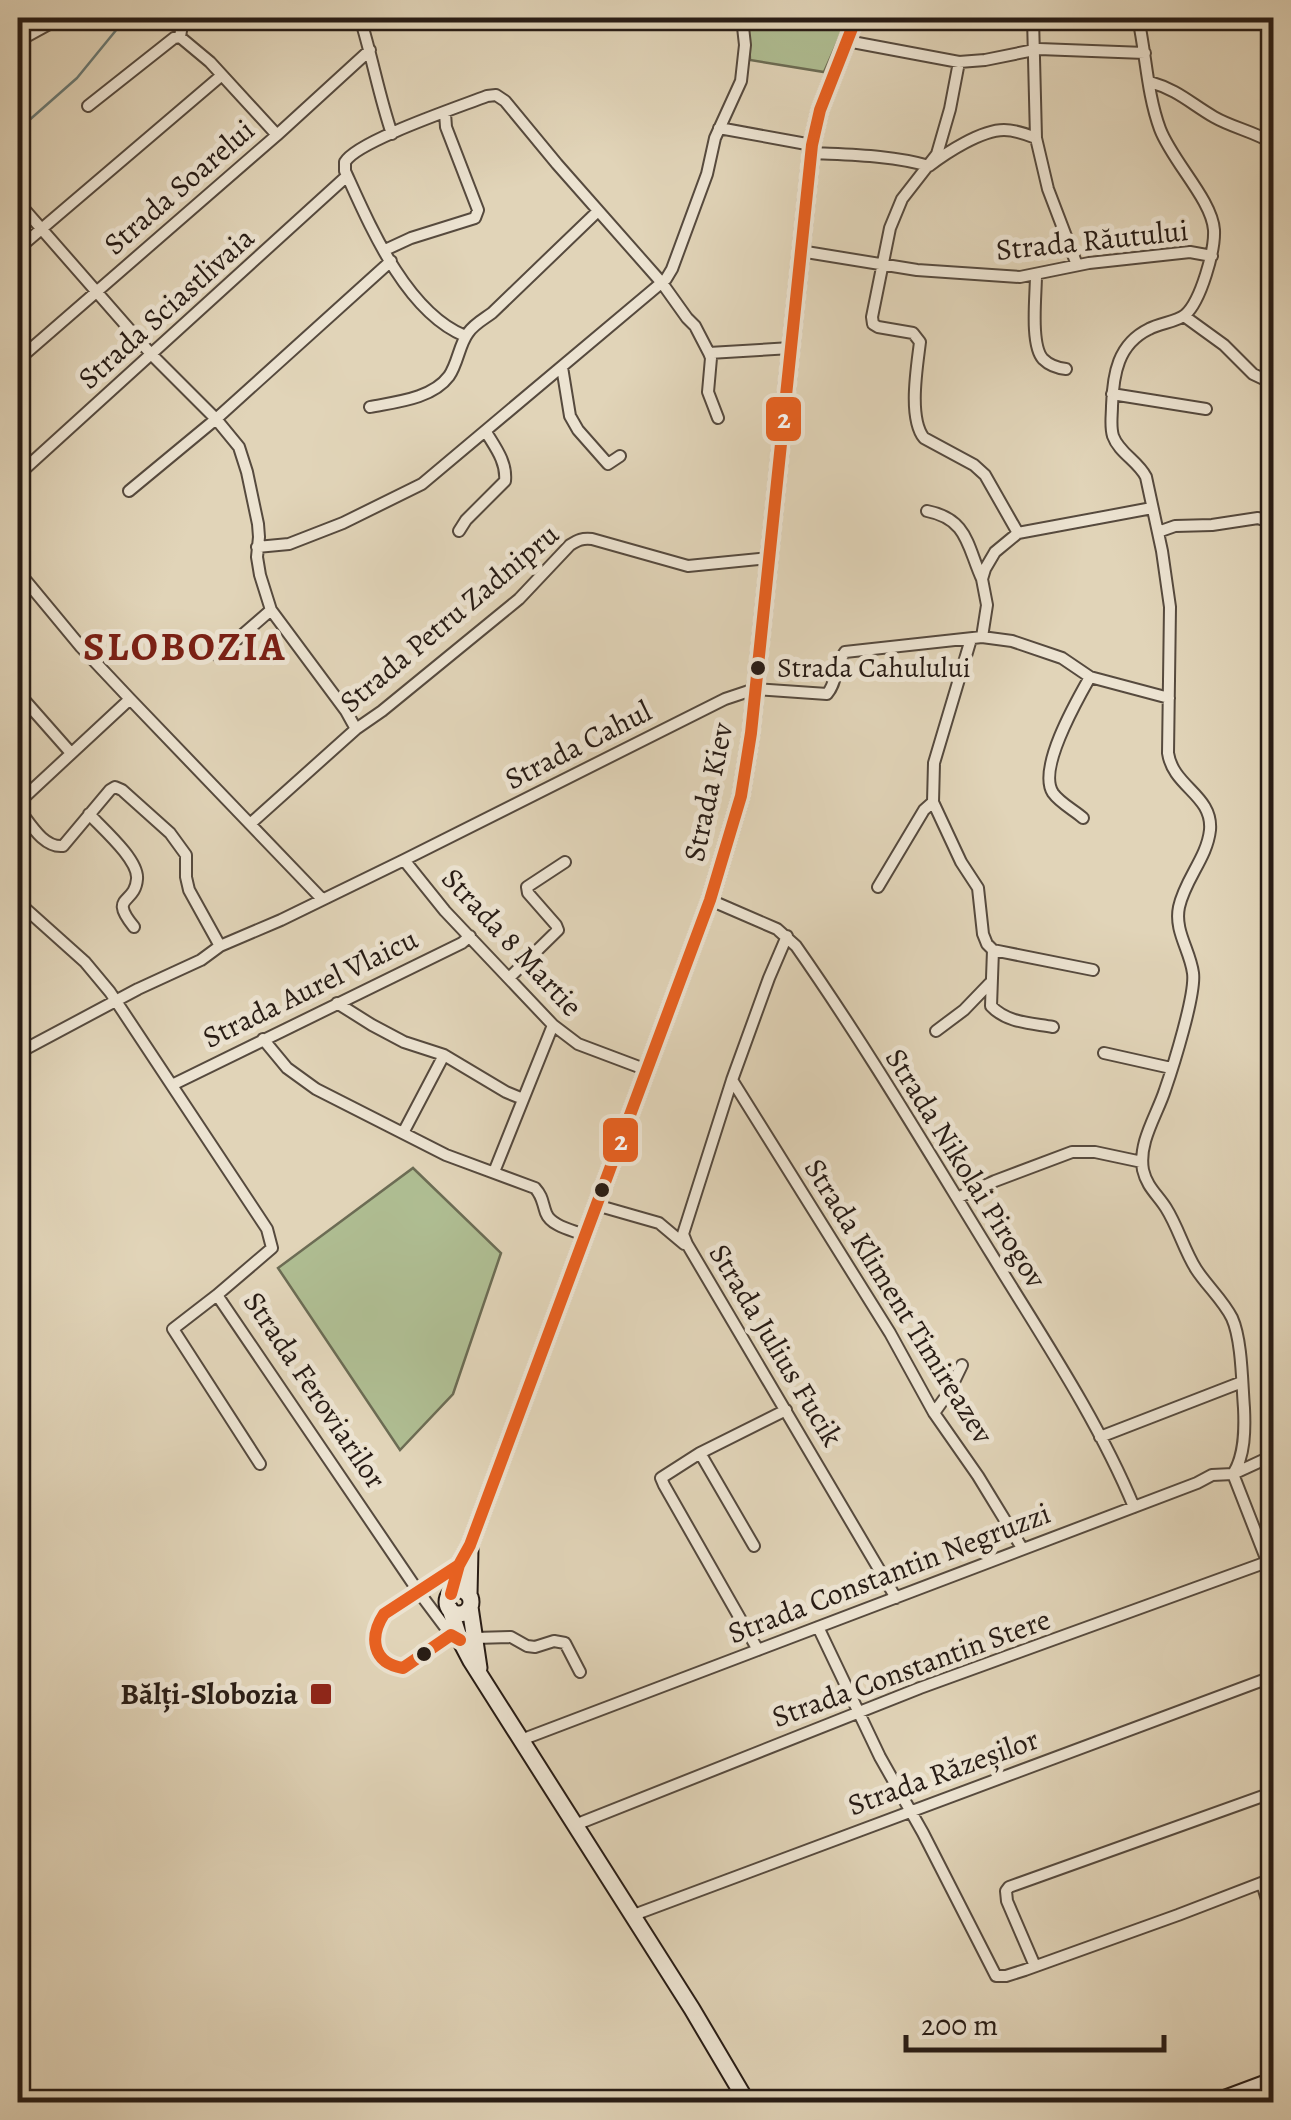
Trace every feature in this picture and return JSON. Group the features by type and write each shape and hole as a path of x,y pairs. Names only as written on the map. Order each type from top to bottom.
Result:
{"main road":[{"name":"Strada Kiev","path":"522,1740 480,1672 450,1601 452,1584 470,1545 710,900 741,796 756,689 811,149 820,110 856,18"},
{"name":"Strada Kiev","path":"467,1639 470,1545"},
{"path":"450,1601 460,1614 470,1601"},
{"path":"522,1740 692,2009 746,2102"},
{"path":"1215,2102 1246,2097 1274,2080"}],"street":[{"path":"18,41 60,18"},
{"path":"180,37 183,18"},
{"path":"360,18 392,134 486,96 501,97 695,326 710,353 708,392 718,418"},
{"path":"257,547 289,544 343,523 422,484 662,283 672,269 699,198 719,128 739,86 745,45 742,18"},
{"path":"1034,18 1036,138 1048,189 1077,265"},
{"path":"1138,18 1160,128 1211,214 1214,230 1212,256 1193,303 1184,316 1146,330 1132,340 1116,364 1112,394 1113,435 1146,477 1170,606 1170,766 1206,806 1210,824 1204,850 1179,910 1180,932 1194,982 1142,1162 1149,1188 1168,1211 1197,1270 1233,1321 1244,1416 1239,1465 1233,1474 1274,1579"},
{"path":"88,106 180,37 198,50 277,135"},
{"path":"846,41 959,62 1032,50 1144,53"},
{"name":"Strada Soarelui","path":"18,360 370,50"},
{"path":"929,166 941,143 959,62"},
{"path":"18,249 222,75"},
{"path":"1150,82 1171,88 1214,117 1274,144"},
{"path":"130,492 216,419 388,255 411,238 474,218 478,210 446,127 445,113"},
{"path":"719,128 811,149 929,166"},
{"path":"1018,533 985,475 919,433 915,398 920,342 913,334 878,327 872,317 890,228 916,179 946,154 992,132 1011,130 1036,138"},
{"name":"Strada Sciastlivaia","path":"18,475 347,176 344,165 348,156 392,134"},
{"path":"347,176 388,255 428,311 443,325 466,336"},
{"path":"18,202 151,354 216,419 243,454 258,524 260,574 271,610 356,729"},
{"path":"370,406 410,398 440,385 451,374 466,336 598,211"},
{"name":"Strada Răutului","path":"800,251 881,265 1020,277 1077,265 1190,252 1212,256"},
{"path":"1036,275 1036,348 1044,361 1066,370"},
{"path":"1184,316 1224,346 1252,374 1274,384"},
{"path":"710,353 790,348"},
{"path":"562,367 566,404 578,430 608,464 620,456"},
{"path":"1112,394 1206,409"},
{"path":"459,531 504,481 502,460 486,432"},
{"path":"982,579 996,552 1018,533 1152,508"},
{"path":"927,511 945,515 959,526 986,597 934,762 933,802 961,862 978,888 987,944 994,950 1032,960 1093,970"},
{"path":"1158,532 1175,526 1258,518 1274,529"},
{"name":"Strada Petru Zadnipru","path":"250,824 356,729 519,599 577,540 592,539 688,566 769,558"},
{"path":"18,571 130,700 322,900"},
{"path":"218,656 271,610"},
{"name":"Strada Cahul","path":"20,1047 725,699 756,689 827,694 832,690 837,664 845,652 976,638 1012,641 1070,662 1090,677 1170,698"},
{"path":"1083,818 1053,793 1049,773 1090,677"},
{"path":"18,692 71,754"},
{"path":"130,700 18,806 49,846 63,846 115,787 131,797 170,833 186,856 190,890 220,946"},
{"path":"878,887 924,810 933,802"},
{"path":"90,814 136,868 134,888 122,904 134,927"},
{"name":"Strada 8 Martie","path":"404,860 445,911 553,1025 578,1044 646,1070"},
{"path":"510,977 558,932 526,887 566,862"},
{"name":"Strada Nikolai Pirogov","path":"710,900 787,936 817,975 958,1198 1100,1437 1134,1507"},
{"path":"18,902 85,962 116,1001 267,1229 272,1248 217,1294"},
{"name":"Strada Aurel Vlaicu","path":"172,1085 470,936"},
{"name":"Strada Julius Fucik","path":"787,936 732,1080 684,1226 684,1239 896,1598"},
{"path":"994,950 991,1006 1008,1018 1053,1026"},
{"path":"936,1031 991,982"},
{"path":"337,1004 404,1042 444,1055 523,1099"},
{"path":"494,1172 553,1025"},
{"path":"263,1039 287,1068 316,1089 446,1155 535,1188 552,1222 584,1234"},
{"path":"1104,1053 1171,1068"},
{"path":"403,1133 444,1055"},
{"name":"Strada Kliment Timireazev","path":"732,1080 890,1333 934,1413 1022,1548"},
{"path":"958,1198 1072,1152 1095,1152 1142,1162"},
{"path":"596,1205 659,1223 689,1247"},
{"name":"Strada Feroviarilor","path":"260,1464 173,1330 217,1294 418,1591 451,1635 467,1639"},
{"path":"934,1413 962,1365"},
{"path":"1100,1437 1242,1382"},
{"path":"758,1650 662,1480 664,1474 700,1452 786,1410"},
{"path":"700,1452 754,1546"},
{"name":"Strada Constantin Negruzzi","path":"522,1740 1197,1484 1212,1475 1233,1474 1274,1455"},
{"name":"Strada Constantin Stere","path":"575,1825 859,1712 1267,1562"},
{"path":"818,1628 880,1757 989,1964 999,1976 1274,1878"},
{"path":"467,1639 511,1638 535,1647 554,1641 566,1643 580,1672"},
{"name":"Strada Răzeșilor","path":"631,1916 1274,1676"},
{"path":"1035,1966 1005,1896 1009,1886 1274,1792"},
{"path":"1262,1883 1274,1923"}],"green space":[{"path":"748,18 848,18 824,72 750,60"},
{"path":"413,1168 501,1253 453,1394 400,1450 278,1268"}],"waterway":[{"path":"18,130 77,78 126,18"}],"transit line":[{"name":"2","path":"451,1594 710,900 741,796 751,733 812,145 820,110 856,18"},
{"name":"2","path":"459,1565 384,1614 375,1640 379,1655 403,1668 451,1635 460,1640"}],"place":[{"name":"Strada Cahulului","path":"758,668"},
{"name":"Bălți-Slobozia","path":"321,1694"}],"district":[{"name":"SLOBOZIA","path":"185,646"}]}
